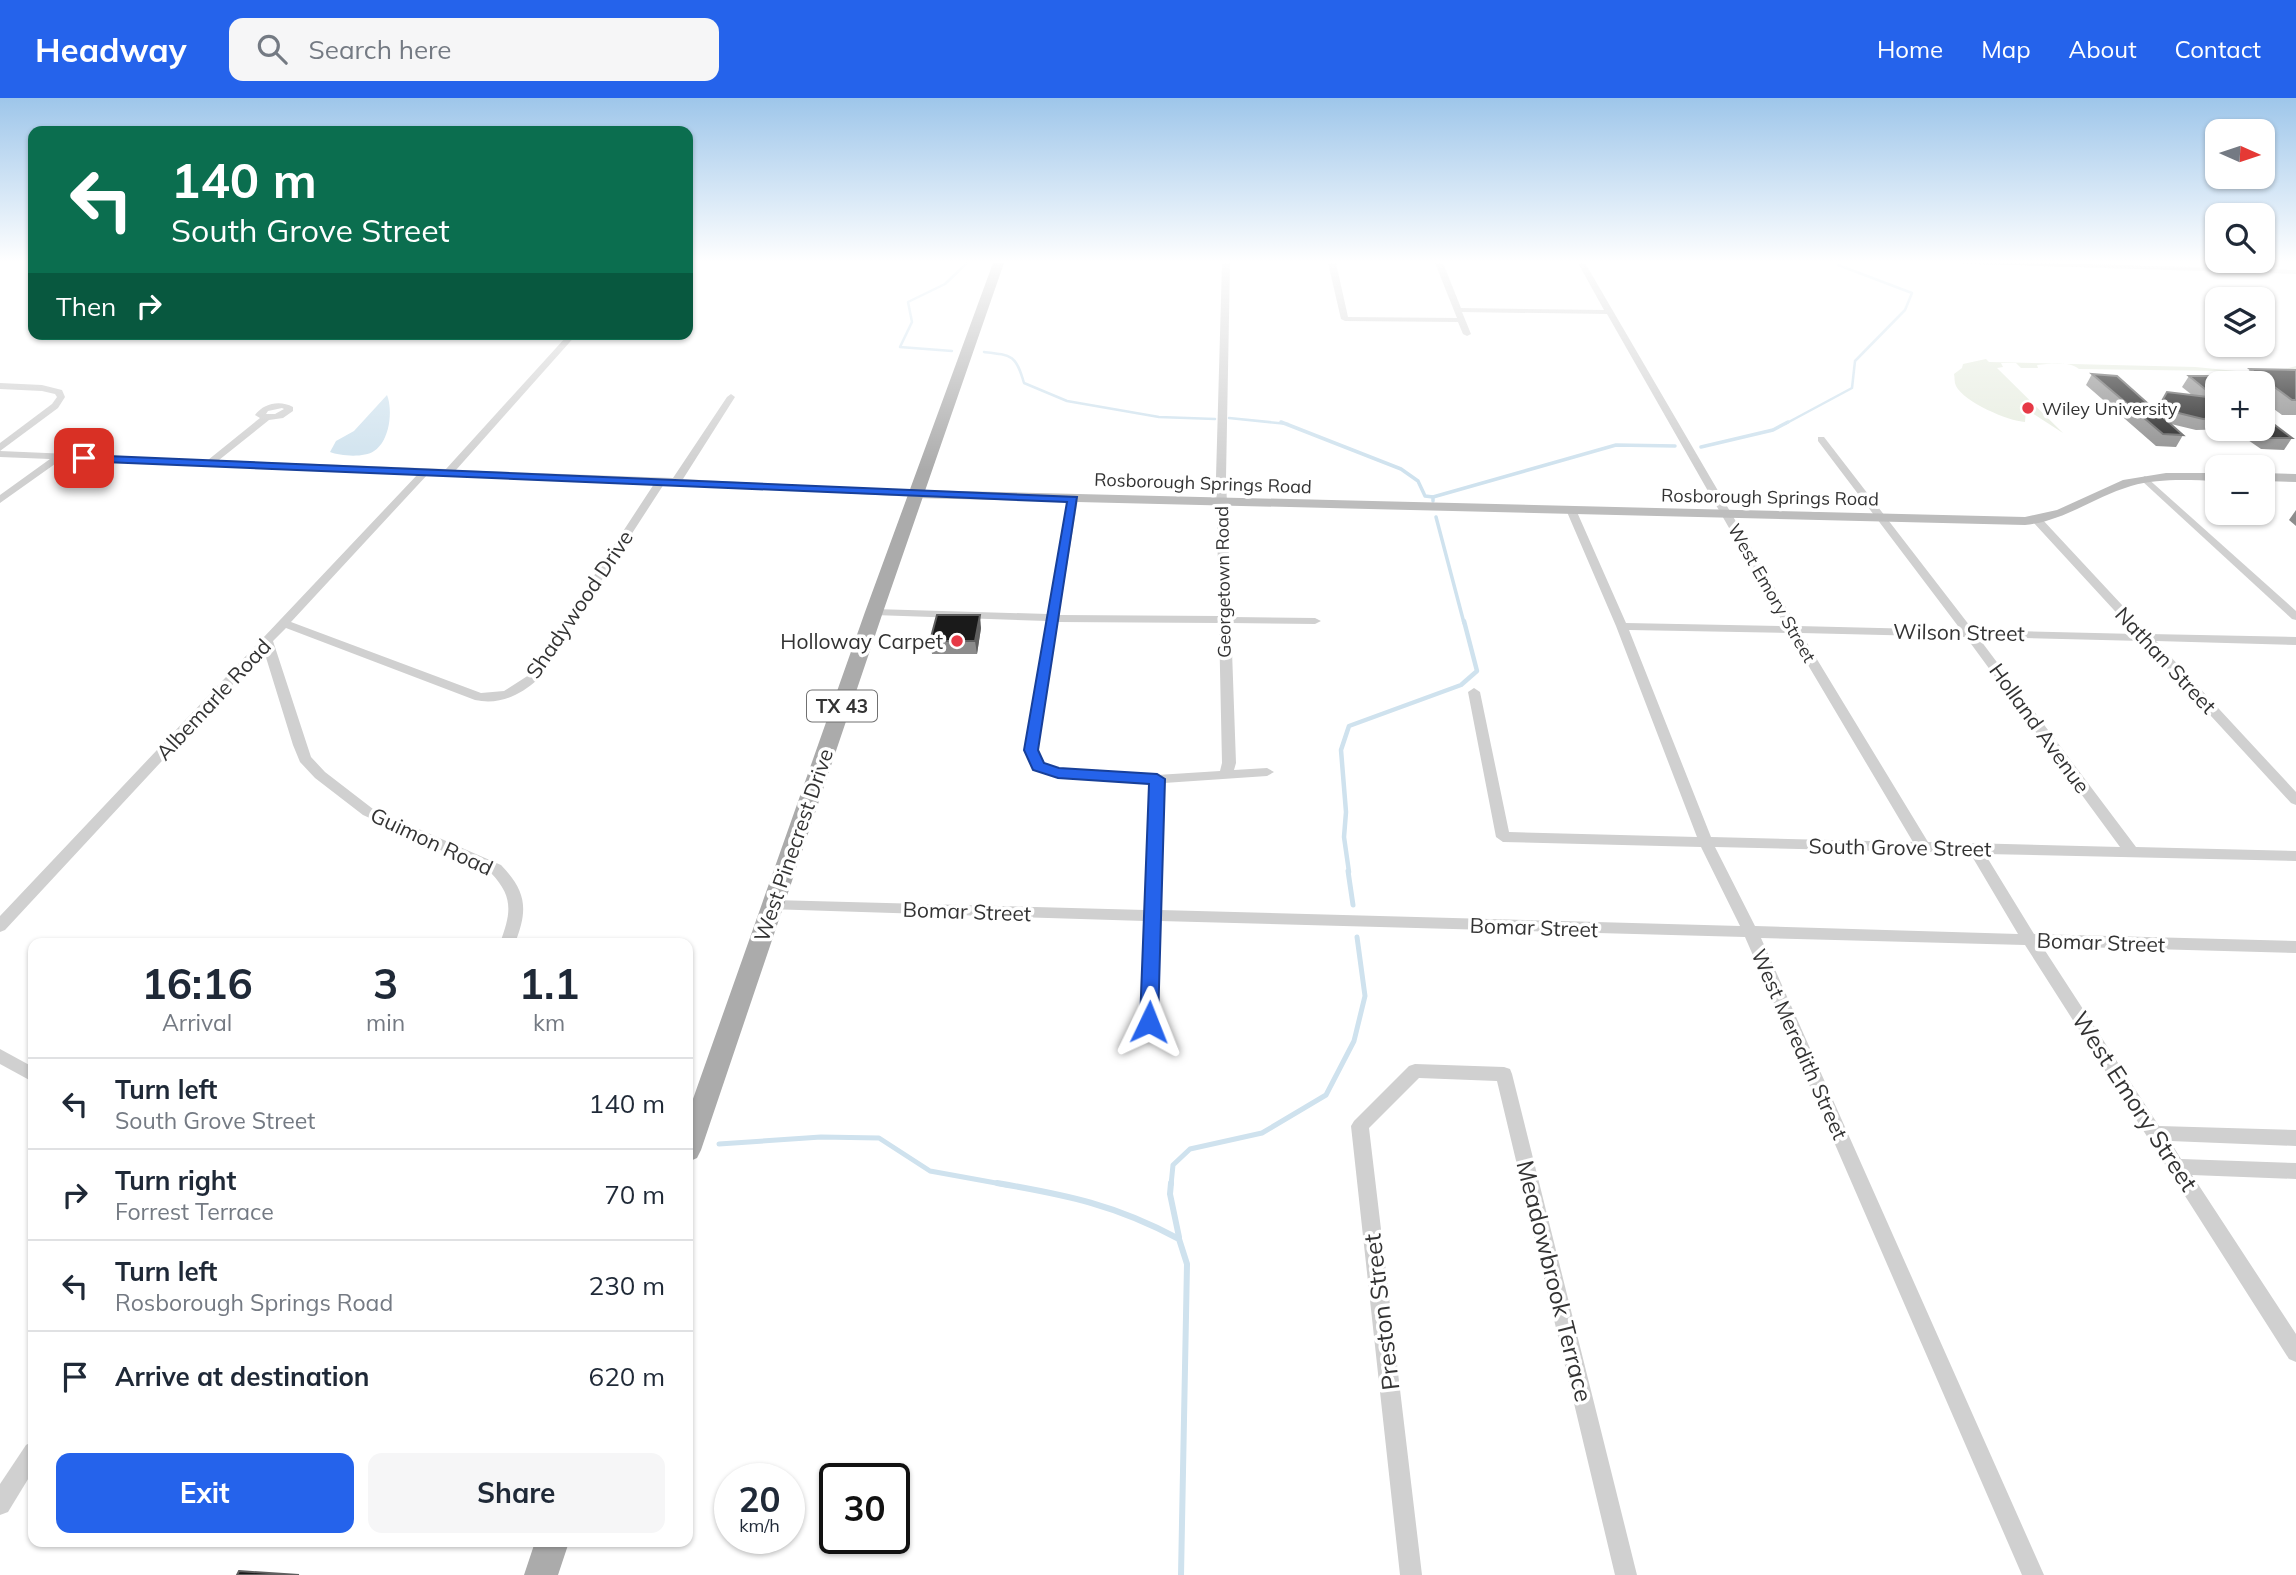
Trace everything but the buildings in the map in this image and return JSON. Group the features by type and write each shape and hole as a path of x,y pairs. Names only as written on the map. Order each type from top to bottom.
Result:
{"main road":[{"name":"West Pinecrest Drive","path":"693,1136 874,612 974,332"},
{"path":"541,1575 550,1547"}],"street":[{"name":"Georgetown Road","path":"1225,332 1221,503 1229,763 1226,773"},
{"name":"West Emory Street","path":"1621,332 1923,848"},
{"path":"449,473 569,340"},
{"path":"0,386 50,388 59,392 61,397 55,406 0,448"},
{"path":"676,482 732,397"},
{"path":"208,464 267,417"},
{"name":"Holland Avenue","path":"1821,439 2131,851"},
{"name":"Rosborough Springs Road","path":"0,454 916,494 1882,519 2037,520 2060,516 2117,486 2145,479 2205,477"},
{"path":"0,500 59,457"},
{"name":"Albemarle Road","path":"0,926 425,472"},
{"path":"2275,477 2296,478"},
{"path":"2145,479 2296,617"},
{"name":"Shadywood Drive","path":"284,623 480,697 507,696 533,677 660,482"},
{"path":"1073,499 1031,750 1038,766 1058,773 1157,779 1267,772"},
{"name":"West Meredith Street","path":"1572,512 1622,626 1706,843 1751,933 2033,1575"},
{"name":"Nathan Street","path":"2037,520 2296,800"},
{"path":"874,612 1052,618 1315,621"},
{"name":"Wilson Street","path":"1622,626 2296,641"},
{"name":"Guimon Road","path":"267,640 306,759 320,775 368,812 496,869 512,885 517,904 509,938"},
{"name":"South Grove Street","path":"1474,692 1503,837 2296,856"},
{"path":"1149,1022 1157,779"},
{"name":"West Emory Street","path":"1975,849 2030,940 2296,1352"},
{"name":"Bomar Street","path":"773,905 2296,947"},
{"path":"0,1056 28,1072"},
{"name":"Preston Street","path":"1411,1575 1360,1126 1415,1071"},
{"name":"Meadowbrook Terrace","path":"1415,1071 1504,1074 1626,1575"},
{"path":"2156,1133 2296,1138"},
{"path":"2179,1167 2296,1171"},
{"path":"0,1504 28,1460"}],"shaded area":[{"path":"1986,359 1989,362 2057,364 2021,368 2016,363 2001,363 2003,367 1997,368 2063,433 2026,409 2025,422 2017,421 1987,410 1961,392 1955,384 1954,374 1963,364"},
{"path":"2061,364 2195,367 2236,371 2079,369"},
{"path":"2296,366 2296,384 2275,384 2275,372"}],"water":[{"path":"387,395 389,425 384,440 374,451 358,455 330,452 336,441 354,431"}],"waterway":[{"path":"907,332 900,347 952,351"},
{"path":"1785,424 1852,388 1855,361 1884,332"},
{"path":"984,352 1012,358 1024,383 1067,401 1159,417 1215,419"},
{"path":"1229,418 1285,424"},
{"path":"1281,422 1285,424"},
{"path":"1701,447 1773,430 1788,422"},
{"path":"1285,424 1401,469 1418,481 1425,496 1433,497"},
{"path":"1433,497 1616,445 1675,446"},
{"path":"1436,517 1464,623"},
{"path":"1349,872 1344,837 1346,812 1341,750 1349,726 1461,685 1477,671 1464,621"},
{"path":"1348,871 1353,905"},
{"path":"1171,1185 1173,1165 1190,1149 1262,1133 1326,1095 1354,1041 1365,996 1357,937"},
{"path":"719,1144 821,1137 879,1138 930,1171 1007,1185"},
{"path":"997,1183 1091,1203 1134,1218 1179,1239 1187,1264 1181,1575"},
{"path":"1171,1183 1170,1194 1179,1237"}],"place":[{"name":"Wiley University","path":"2028,408"},
{"name":"Holloway Carpet","path":"957,641"}],"route":[{"path":"84,458 811,487 899,494 1073,499 1031,750 1038,766 1058,773 1157,779 1149,1022"}]}
